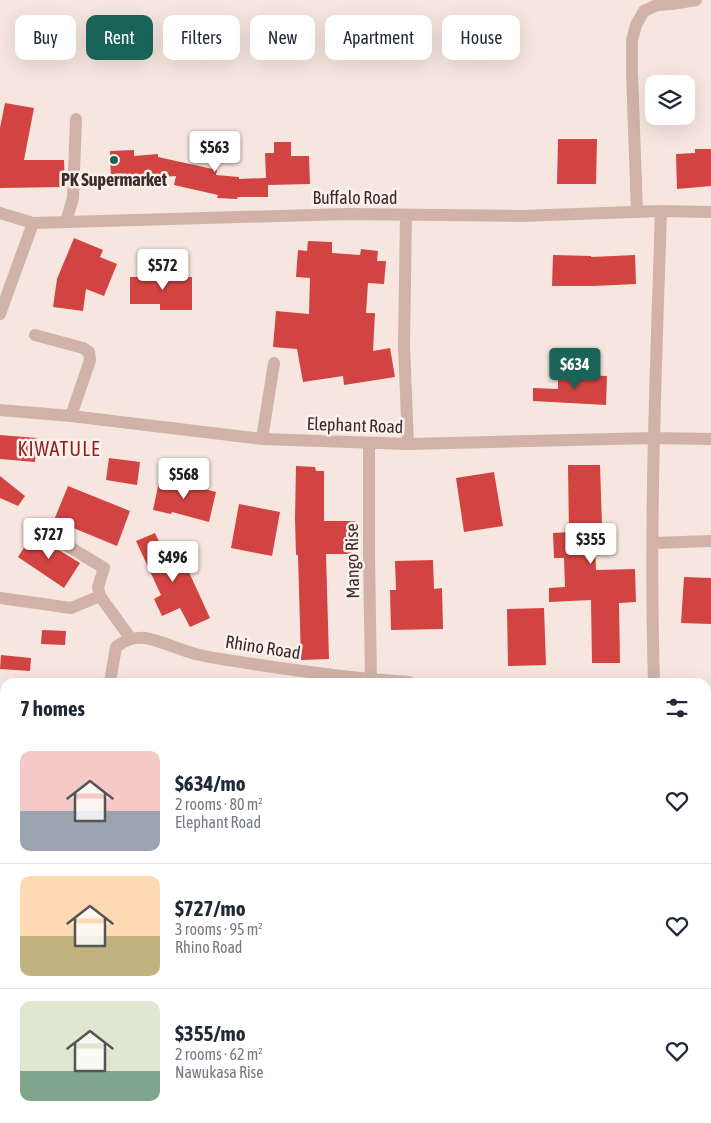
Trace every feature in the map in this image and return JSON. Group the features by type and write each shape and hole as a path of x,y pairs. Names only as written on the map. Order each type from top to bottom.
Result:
{"street":[{"path":"637,212 632,73 632,40 636,25 644,11 658,5 696,0"},
{"path":"66,222 73,198 76,119"},
{"name":"Buffalo Road","path":"0,213 32,223 346,214 521,216 637,212 711,212"},
{"path":"654,678 652,620 654,438 661,212"},
{"path":"406,215 404,345 408,444"},
{"path":"0,314 32,223"},
{"path":"35,335 83,348 89,352 90,360 71,416"},
{"path":"262,439 274,363"},
{"name":"Elephant Road","path":"0,410 71,416 262,439 408,444 654,438 711,439"},
{"name":"Mango Rise","path":"369,442 368,554 372,678"},
{"path":"53,537 104,568 98,587 100,596 131,639 125,640 116,647 111,678"},
{"path":"653,543 711,541"},
{"path":"0,598 72,608 100,596"},
{"name":"Rhino Road","path":"131,639 144,638 159,641 199,655 215,658 288,670 355,678"}],"building":[{"path":"5,103 34,108 24,160 64,160 65,187 0,188 0,128"},
{"path":"558,139 597,139 596,184 557,184"},
{"path":"274,142 291,142 291,156 309,156 310,184 268,185 268,197 238,197 237,199 217,198 218,195 174,185 176,176 111,180 110,151 134,150 134,156 158,154 158,157 217,170 216,175 239,177 239,179 266,178 265,153 274,153"},
{"path":"695,149 711,149 711,186 677,189 676,154 695,153"},
{"path":"74,238 103,250 100,257 117,264 104,296 86,289 83,311 53,307 57,279"},
{"path":"308,241 332,242 332,253 360,255 361,249 378,251 377,261 386,261 384,284 368,283 366,313 375,313 373,351 390,348 395,377 344,385 343,376 303,382 297,349 273,347 276,311 309,314 310,278 296,277 298,250 307,251"},
{"path":"553,255 591,257 635,255 636,284 552,286"},
{"path":"163,272 183,272 183,277 192,277 192,310 160,310 160,304 130,304 130,277 163,277"},
{"path":"558,374 607,376 606,405 533,401 533,388 558,389"},
{"path":"0,435 37,438 35,462 0,459"},
{"path":"109,458 140,462 137,485 106,480"},
{"path":"568,465 600,465 602,526 594,526 596,570 635,569 636,602 619,603 620,663 592,663 591,600 549,602 549,588 565,587 564,558 554,558 553,533 569,532"},
{"path":"296,466 315,467 316,471 324,471 324,521 355,521 356,554 326,554 329,659 301,660 295,519"},
{"path":"494,472 503,526 464,532 456,478"},
{"path":"0,476 25,496 18,506 0,498"},
{"path":"160,477 216,492 209,522 172,512 171,514 153,510"},
{"path":"68,486 130,511 117,546 54,520"},
{"path":"239,504 280,512 272,556 231,548"},
{"path":"35,531 45,537 49,544 80,563 64,588 18,557"},
{"path":"155,533 169,563 182,557 210,618 190,627 180,608 162,616 154,599 161,595 136,541"},
{"path":"433,560 434,589 442,588 443,629 391,630 390,590 396,590 395,561"},
{"path":"684,577 711,578 711,624 681,623"},
{"path":"544,608 546,665 508,666 507,609"},
{"path":"42,630 66,631 65,645 41,644"},
{"path":"1,655 31,658 30,671 0,669"}],"place":[{"name":"PK Supermarket","path":"114,160"}],"district":[{"name":"KIWATULE","path":"59,448"}]}
